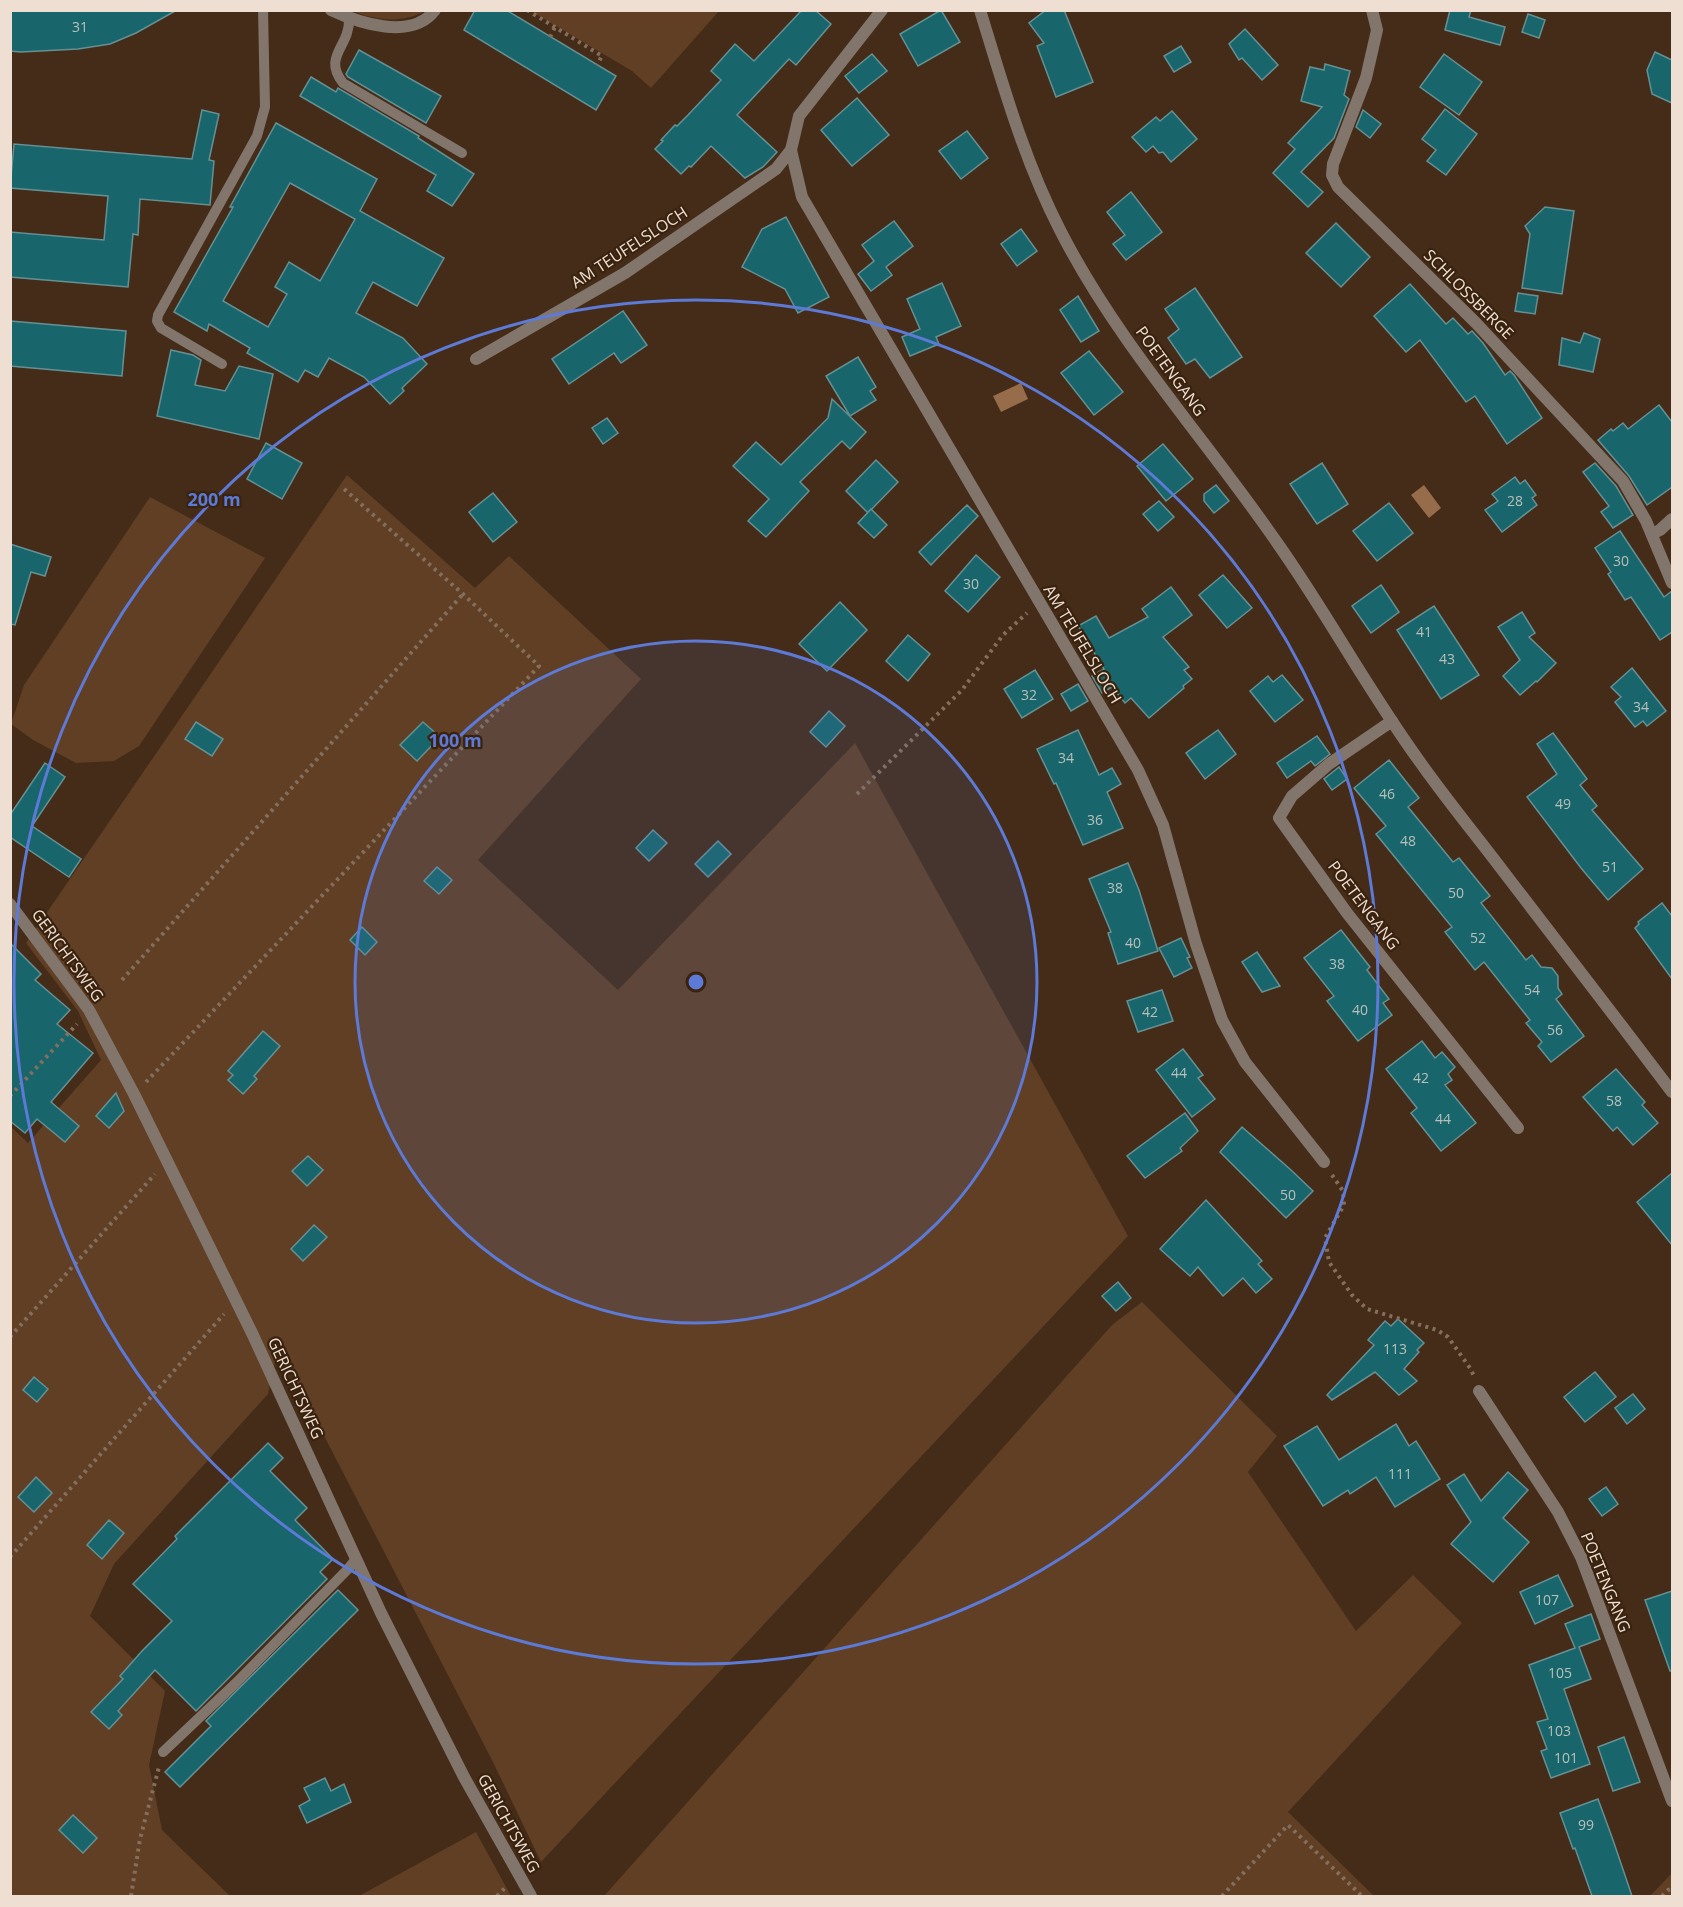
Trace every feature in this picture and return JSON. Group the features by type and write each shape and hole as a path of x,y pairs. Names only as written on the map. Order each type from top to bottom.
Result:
{"street":[{"path":"331,10 349,19 379,26 406,26 424,22 435,10"},
{"name":"AM TEUFELSLOCH","path":"477,359 625,273 776,169 791,150 799,116 882,10"},
{"name":"POETENGANG","path":"980,10 1023,146 1039,187 1086,277 1132,348 1273,536 1420,762 1672,1092"},
{"name":"SCHLOSSBERGE","path":"1372,10 1377,30 1366,78 1334,164 1332,175 1338,187 1476,324 1623,481 1652,534 1672,583"},
{"name":"AM TEUFELSLOCH","path":"791,150 802,197 1138,770 1163,825 1196,945 1222,1020 1245,1062 1324,1162"},
{"path":"1652,534 1672,519"},
{"name":"POETENGANG","path":"1392,721 1329,764 1292,796 1279,818 1347,913 1518,1128"},
{"name":"GERICHTSWEG","path":"10,904 89,1010 134,1094 236,1300 381,1613 464,1777 531,1896"},
{"name":"POETENGANG","path":"1479,1391 1558,1512 1581,1557 1672,1801"}],"lane":[{"path":"222,364 161,328 157,321 158,315 256,136 265,107 264,10"},
{"path":"349,19 350,31 335,59 334,66 336,74 343,83 462,153"},
{"path":"163,1752 236,1683 356,1559"}],"path":[{"path":"527,10 602,56 597,65"},
{"path":"550,37 555,27"},
{"path":"134,1094 539,666 344,489"},
{"path":"122,980 462,594"},
{"path":"857,794 962,690 1003,635 1039,603"},
{"path":"10,1096 89,1010"},
{"path":"10,1337 168,1160"},
{"path":"1324,1162 1343,1191 1344,1205 1325,1238 1329,1262 1352,1295 1366,1309 1437,1330 1448,1338 1470,1368 1479,1391"},
{"path":"10,1557 236,1300"},
{"path":"131,1896 140,1839 163,1752"},
{"path":"1222,1896 1288,1825 1362,1896"},
{"path":"1662,1896 1672,1889"}],"shaded area":[{"path":"420,10 423,12 396,19 369,17 352,11"},
{"path":"719,10 651,88 632,71 531,11"},
{"path":"1021,383 1028,399 1001,412 993,396"},
{"path":"347,475 475,588 509,556 641,679 478,860 618,990 855,743 1128,1236 541,1862 493,1762 278,1347 268,1394 114,1564 90,1616 165,1691 149,1765 162,1830 230,1896 11,1896 10,1126 28,1143 101,1060 78,1011 26,943"},
{"path":"1424,485 1441,508 1429,518 1411,495"},
{"path":"150,497 265,558 139,746 114,761 76,763 33,740 11,724 24,685"},
{"path":"1142,1302 1277,1436 1248,1472 1356,1631 1413,1575 1462,1623 1288,1812 1374,1896 604,1896 1112,1325"},
{"path":"476,1832 511,1896 359,1896"},
{"path":"1672,1873 1672,1896 1650,1896"}],"building":[{"path":"10,10 177,10 136,33 110,44 78,49 21,52 10,51"},
{"path":"475,10 506,10 616,76 596,110 464,30"},
{"path":"802,10 815,10 831,24 796,65 789,59 737,115 777,152 763,167 745,178 711,146 681,174 655,149 675,125 677,126 721,80 711,71 735,44 754,61"},
{"path":"941,10 960,42 918,66 900,34"},
{"path":"1046,10 1064,10 1093,82 1056,97 1037,46 1044,43 1029,23"},
{"path":"1450,10 1471,10 1469,17 1505,27 1500,45 1445,30"},
{"path":"1528,14 1545,20 1539,38 1522,32"},
{"path":"1245,29 1278,65 1262,80 1242,58 1239,60 1229,44"},
{"path":"1181,46 1191,62 1174,72 1164,56"},
{"path":"359,50 441,96 426,123 348,77 346,74"},
{"path":"1655,52 1672,60 1672,103 1652,94 1647,70"},
{"path":"872,54 887,71 859,93 845,76"},
{"path":"1444,54 1482,82 1459,115 1420,87"},
{"path":"1325,64 1350,71 1344,95 1349,99 1334,138 1301,172 1323,192 1308,207 1273,173 1295,149 1288,143 1322,107 1301,101 1310,67 1324,70"},
{"path":"311,77 336,92 338,88 419,136 418,138 474,174 452,206 427,191 436,175 300,96"},
{"path":"857,98 889,135 852,166 821,130"},
{"path":"1445,109 1477,134 1446,175 1427,161 1436,150 1422,139"},
{"path":"202,110 219,114 209,160 214,161 210,205 140,199 138,235 133,234 128,287 10,277 10,232 104,240 108,196 10,188 14,144 192,159"},
{"path":"1363,110 1381,124 1370,138 1356,127"},
{"path":"1172,111 1197,139 1171,162 1163,152 1159,153 1153,146 1146,152 1132,137 1156,117 1160,121"},
{"path":"276,123 377,179 360,211 444,258 417,306 373,282 356,313 403,338 427,364 402,388 404,391 390,404 364,377 329,358 318,377 305,370 298,382 247,353 250,348 209,324 207,331 174,312 233,207 230,207","holes":["290,183 355,219 320,281 289,262 275,287 287,294 268,327 223,301"]},
{"path":"967,131 988,158 961,179 939,151"},
{"path":"1131,192 1162,232 1126,260 1113,244 1125,235 1107,212"},
{"path":"1545,207 1574,211 1562,294 1522,288 1530,234 1525,226"},
{"path":"786,217 829,297 798,313 785,289 742,267 762,229"},
{"path":"894,221 913,246 886,267 892,275 871,291 858,274 874,261 862,245"},
{"path":"1336,223 1370,257 1341,287 1306,253"},
{"path":"1021,229 1037,251 1017,266 1001,244"},
{"path":"942,283 961,326 936,337 939,344 910,356 902,337 920,329 907,299"},
{"path":"1410,284 1446,324 1453,318 1468,334 1472,331 1505,375 1510,371 1514,375 1542,418 1507,444 1475,396 1466,402 1420,340 1406,352 1374,316"},
{"path":"1195,288 1242,357 1210,378 1195,359 1186,364 1168,338 1179,329 1165,309"},
{"path":"1518,293 1538,296 1535,314 1515,311"},
{"path":"1078,296 1099,331 1081,342 1060,310"},
{"path":"623,311 647,345 621,363 614,353 569,384 552,359"},
{"path":"10,321 126,331 122,376 10,366"},
{"path":"1584,333 1600,339 1593,372 1559,365 1562,338 1580,343"},
{"path":"171,350 193,355 201,360 195,385 225,391 239,366 273,374 259,439 157,416"},
{"path":"1089,351 1123,392 1094,415 1061,373"},
{"path":"858,357 876,387 870,391 876,400 850,416 826,376"},
{"path":"832,399 866,432 850,449 842,441 800,482 809,491 766,537 748,521 769,499 733,466 756,442 781,465 828,418"},
{"path":"1659,405 1672,422 1672,487 1647,505 1629,476 1598,440 1623,423 1628,429"},
{"path":"607,418 618,433 603,444 592,428"},
{"path":"266,443 302,463 282,499 247,479"},
{"path":"1163,444 1193,479 1166,501 1137,466"},
{"path":"876,460 898,482 868,513 846,491"},
{"path":"1322,463 1348,504 1317,524 1290,484"},
{"path":"1595,463 1616,486 1633,515 1613,528 1601,512 1609,506 1583,472"},
{"path":"1515,477 1520,484 1525,480 1536,495 1532,498 1537,505 1502,532 1485,510 1498,501 1492,494"},
{"path":"1216,485 1229,501 1214,513 1204,501 1204,494"},
{"path":"493,493 517,522 493,542 469,512"},
{"path":"1159,501 1174,517 1158,531 1143,514"},
{"path":"1389,503 1413,533 1377,561 1353,531"},
{"path":"967,505 978,516 931,565 919,552"},
{"path":"871,509 887,525 874,538 858,523"},
{"path":"1620,531 1664,597 1672,591 1672,632 1660,640 1631,597 1625,600 1608,574 1611,572 1595,548"},
{"path":"10,544 51,557 45,576 31,572 15,625 10,624"},
{"path":"976,555 1000,577 968,612 945,591"},
{"path":"1223,575 1252,608 1227,628 1199,595"},
{"path":"1381,585 1399,612 1371,633 1352,606"},
{"path":"1171,587 1192,615 1163,637 1189,667 1184,670 1192,679 1149,718 1131,698 1125,703 1112,687 1102,693 1092,676 1104,669 1078,626 1096,616 1109,638 1148,617 1142,609"},
{"path":"840,602 867,630 827,671 799,644"},
{"path":"1434,606 1479,675 1441,699 1397,630"},
{"path":"1522,612 1535,633 1529,637 1556,663 1520,695 1503,676 1520,660 1498,627"},
{"path":"908,635 930,654 908,681 886,661"},
{"path":"1632,668 1666,711 1647,726 1643,721 1635,727 1615,702 1621,697 1611,687"},
{"path":"1035,670 1053,699 1022,718 1004,689"},
{"path":"1282,675 1303,700 1275,722 1250,691 1268,676 1273,682"},
{"path":"1078,684 1088,701 1071,711 1061,694"},
{"path":"829,711 845,726 826,747 810,732"},
{"path":"196,722 223,739 212,756 185,739"},
{"path":"423,722 440,737 417,761 400,745"},
{"path":"1078,730 1099,775 1112,768 1121,784 1107,792 1123,828 1083,845 1056,783 1054,784 1037,749"},
{"path":"1218,730 1236,754 1205,779 1186,753"},
{"path":"1553,733 1587,779 1580,785 1597,806 1592,810 1643,869 1608,900 1527,797 1557,774 1537,744"},
{"path":"1317,736 1330,754 1315,766 1311,761 1287,778 1277,763"},
{"path":"1389,760 1419,798 1408,807 1453,862 1459,858 1490,896 1481,903 1526,960 1532,955 1541,967 1552,968 1558,976 1558,988 1562,994 1556,999 1584,1036 1551,1062 1538,1046 1542,1042 1526,1023 1530,1020 1484,962 1475,970 1445,932 1452,927 1376,834 1386,826 1354,788"},
{"path":"45,763 65,777 32,826 81,859 69,877 10,837 10,815"},
{"path":"1339,767 1347,779 1332,790 1324,779"},
{"path":"653,830 667,843 649,861 636,848"},
{"path":"718,841 731,854 708,877 695,864"},
{"path":"1128,863 1158,951 1118,964 1108,933 1111,932 1089,879"},
{"path":"437,867 452,880 439,894 424,881"},
{"path":"1662,903 1672,916 1672,979 1635,928 1638,922"},
{"path":"362,927 377,942 365,955 350,940"},
{"path":"1341,930 1370,967 1367,970 1389,999 1383,1003 1392,1015 1358,1041 1327,1001 1334,996 1304,958"},
{"path":"1181,938 1190,957 1187,958 1192,968 1174,977 1159,948"},
{"path":"10,943 41,974 35,980 70,1010 57,1024 93,1053 51,1102 79,1126 65,1142 37,1119 25,1133 10,1121"},
{"path":"1257,952 1280,986 1262,992 1242,962"},
{"path":"1162,990 1173,1021 1138,1032 1127,1001"},
{"path":"263,1031 280,1046 254,1076 257,1079 243,1094 228,1080 233,1075 228,1071"},
{"path":"1422,1041 1435,1058 1442,1052 1455,1067 1448,1074 1452,1080 1445,1085 1476,1123 1441,1151 1411,1113 1417,1108 1386,1069"},
{"path":"1183,1049 1203,1075 1198,1078 1215,1099 1192,1117 1156,1070"},
{"path":"1616,1069 1645,1102 1642,1105 1658,1123 1633,1145 1617,1127 1613,1131 1583,1097"},
{"path":"116,1093 124,1111 109,1128 96,1116"},
{"path":"1185,1113 1198,1131 1180,1148 1182,1151 1145,1178 1127,1156"},
{"path":"1242,1127 1313,1191 1286,1218 1220,1152"},
{"path":"308,1156 323,1170 307,1186 292,1171"},
{"path":"1672,1173 1672,1245 1637,1202"},
{"path":"1206,1200 1262,1261 1258,1264 1272,1279 1256,1293 1243,1278 1223,1296 1198,1267 1190,1276 1160,1249"},
{"path":"314,1225 327,1237 303,1261 291,1249"},
{"path":"1118,1282 1131,1298 1116,1311 1102,1296"},
{"path":"1398,1319 1424,1343 1404,1369 1417,1381 1399,1395 1375,1372 1332,1400 1327,1395 1374,1345 1368,1340 1385,1321 1391,1326"},
{"path":"1595,1372 1616,1397 1585,1422 1564,1397"},
{"path":"34,1377 48,1389 37,1402 23,1390"},
{"path":"1633,1394 1645,1409 1627,1424 1615,1408"},
{"path":"1396,1424 1409,1446 1416,1441 1440,1479 1395,1507 1376,1477 1350,1494 1348,1490 1323,1506 1284,1446 1317,1426 1339,1460"},
{"path":"268,1443 283,1458 270,1471 307,1508 295,1520 333,1559 320,1572 327,1579 196,1711 155,1670 118,1711 122,1715 109,1729 91,1712 123,1679 120,1676 142,1651 172,1621 133,1584 177,1539 175,1536"},
{"path":"1508,1472 1528,1490 1503,1518 1529,1542 1493,1582 1451,1544 1471,1522 1447,1485 1464,1474 1481,1501"},
{"path":"36,1477 52,1493 34,1512 18,1497"},
{"path":"1606,1487 1618,1504 1602,1516 1589,1499"},
{"path":"109,1520 124,1533 102,1559 87,1545"},
{"path":"1558,1575 1573,1606 1535,1624 1520,1592"},
{"path":"338,1590 358,1610 180,1787 165,1772 211,1726 206,1721"},
{"path":"1672,1591 1672,1671 1670,1671 1645,1600"},
{"path":"1591,1614 1600,1639 1579,1647 1591,1679 1564,1689 1590,1764 1551,1778 1541,1751 1547,1749 1537,1722 1548,1719 1529,1665 1575,1648 1565,1624"},
{"path":"1624,1737 1640,1782 1613,1791 1598,1747"},
{"path":"325,1778 331,1791 344,1784 351,1802 307,1823 299,1806 310,1800 304,1788"},
{"path":"1598,1799 1632,1896 1592,1896 1560,1813"},
{"path":"73,1815 97,1838 83,1853 59,1830"}]}
